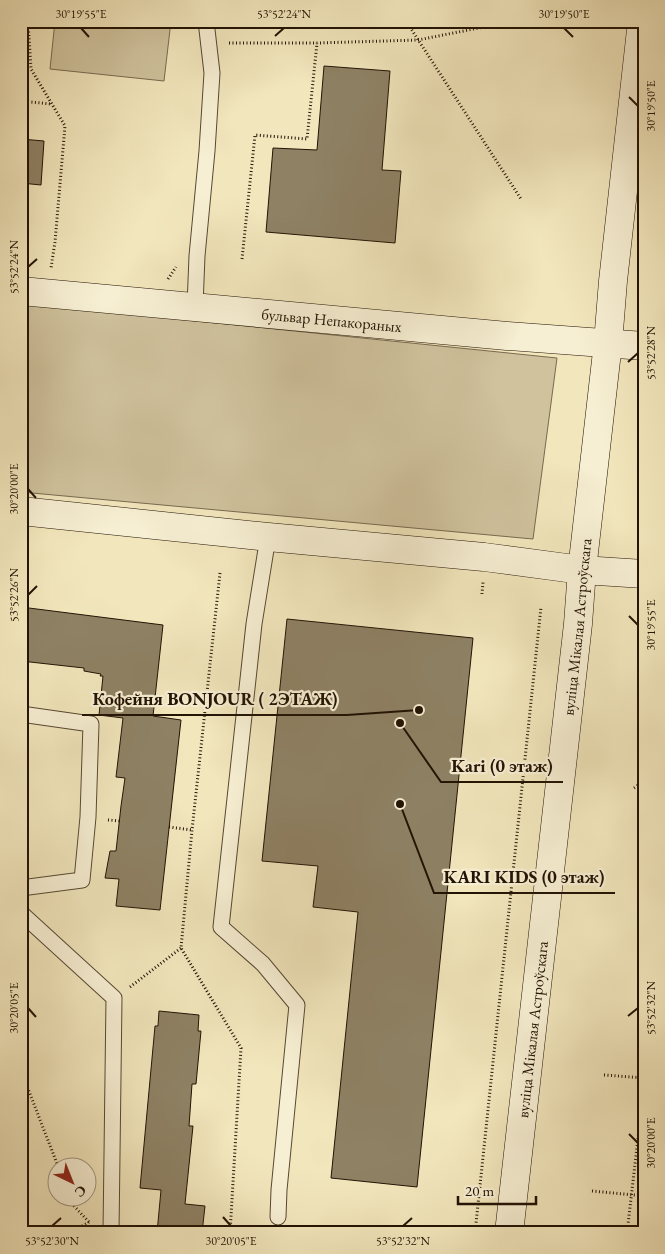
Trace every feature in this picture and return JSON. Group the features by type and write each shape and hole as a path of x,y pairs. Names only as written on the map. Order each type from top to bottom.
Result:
{"main road":[{"name":"вуліца Мікалая Астроўскага","path":"508,1233 578,624 582,570 642,21"},
{"name":"бульвар Непакораных","path":"21,290 507,336 644,346"},
{"path":"21,511 268,537 484,556 582,570 644,574"}],"lane":[{"path":"195,306 197,256 212,73 206,21"},
{"path":"268,537 254,624 221,927 263,964 297,1005 278,1217"},
{"path":"21,714 91,724 88,817 82,880 21,888"},
{"path":"21,913 114,998 111,1226"}],"path":[{"path":"28,21 31,69 65,126 55,242 48,293"},
{"path":"406,21 521,199"},
{"path":"208,43 317,43 418,40 514,21"},
{"path":"242,259 255,135 307,139 317,43"},
{"path":"21,101 52,104"},
{"path":"475,1233 541,607"},
{"path":"634,788 644,781"},
{"path":"169,827 192,830"},
{"path":"114,998 181,948"},
{"path":"21,1071 54,1156"},
{"path":"604,1075 644,1078"},
{"path":"626,1233 644,1088"},
{"path":"592,1191 644,1196"},
{"path":"74,1206 89,1222 111,1226"},
{"path":"70,1233 89,1222"}],"shaded area":[{"path":"55,21 171,21 164,81 50,69"},
{"path":"21,303 557,358 533,539 21,492"}],"building":[{"path":"324,66 390,71 382,170 401,171 395,243 266,232 273,148 317,150"},
{"path":"21,139 44,141 41,185 21,183"},
{"path":"21,607 163,625 153,716 181,720 160,910 116,906 119,879 105,878 110,851 116,851 125,778 116,777 123,718 99,715 103,676 100,676 101,674 84,671 84,668 21,661"},
{"path":"287,619 473,638 417,1187 331,1178 358,912 313,907 318,866 262,861"},
{"path":"159,1011 199,1015 198,1031 201,1031 196,1084 192,1084 189,1126 193,1126 185,1204 205,1206 202,1233 157,1233 161,1190 140,1188 155,1026 158,1026"}],"place":[{"name":"Кофейня BONJOUR ( 2ЭТАЖ)","path":"419,710"},
{"name":"Kari (0 этаж)","path":"400,723"},
{"name":"KARI KIDS (0 этаж)","path":"400,804"}]}
